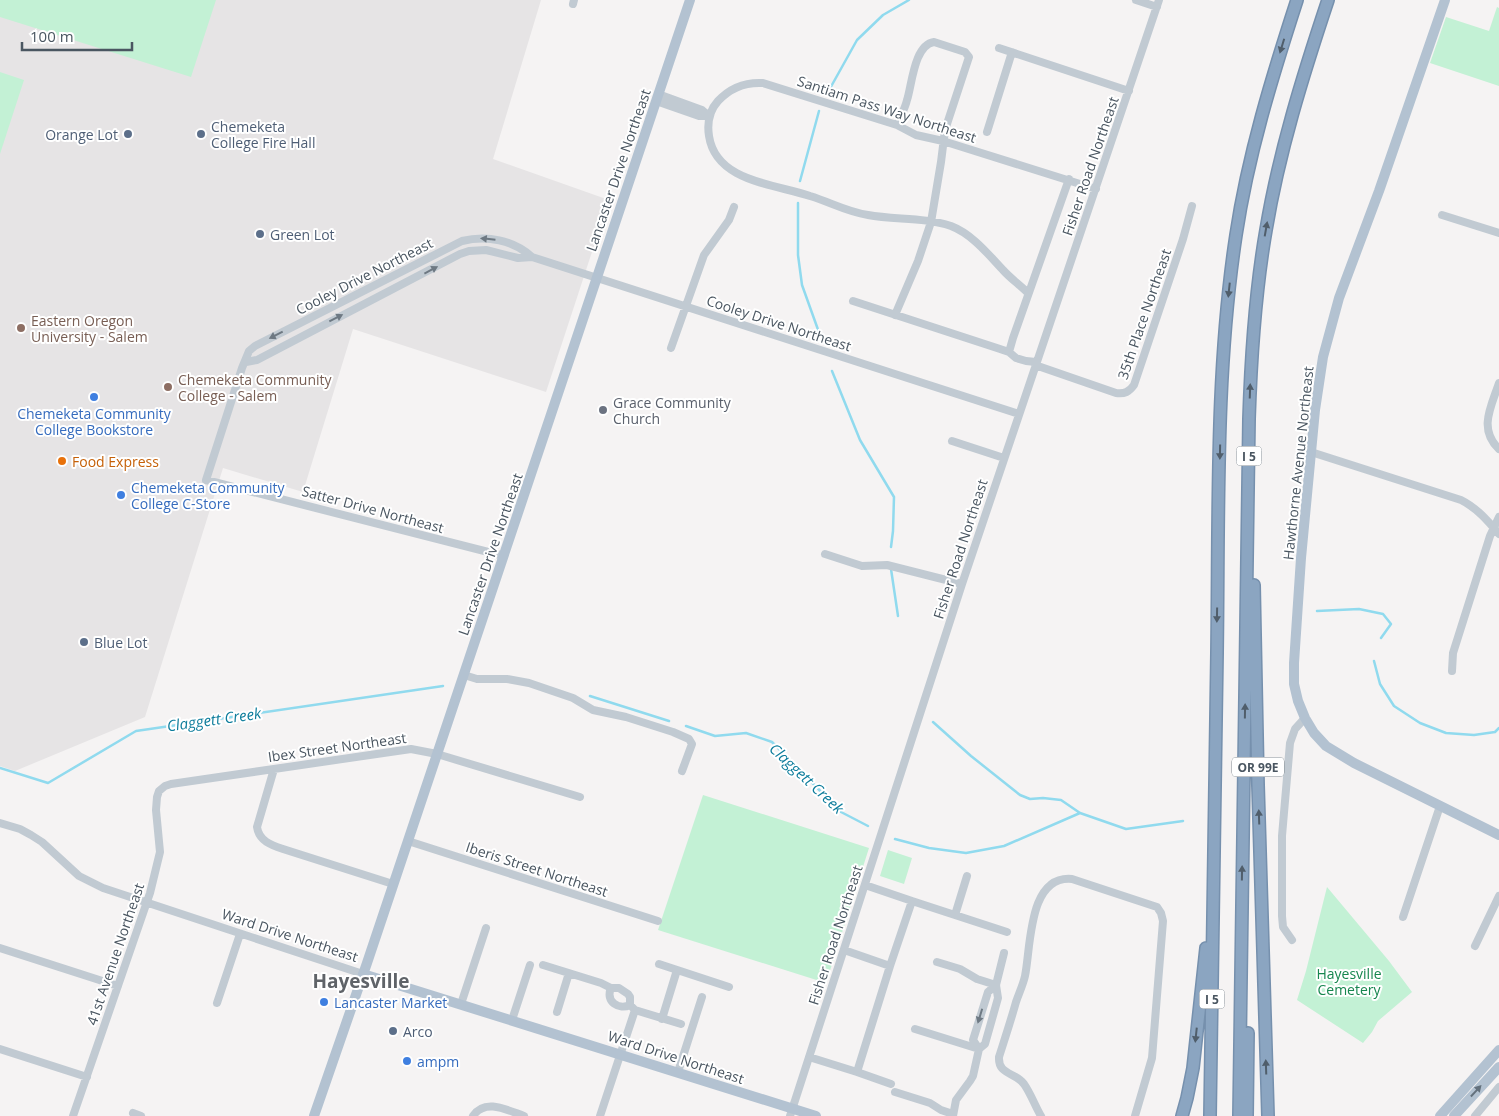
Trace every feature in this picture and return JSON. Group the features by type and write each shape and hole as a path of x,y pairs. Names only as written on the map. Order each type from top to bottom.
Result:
{"highway":[{"name":"I 5","path":"1210,1116 1219,465 1226,313 1236,233 1247,179 1266,101 1297,0"},
{"name":"I 5","path":"1239,1116 1249,419 1254,322 1266,230 1276,178 1328,0"},
{"name":"OR 99E","path":"1249,419 1255,497 1254,615 1268,1116"},
{"path":"1182,1116 1193,1068 1213,882"},
{"name":"I 5","path":"1242,922 1248,1009 1247,1116"}],"main road":[{"name":"Lancaster Drive Northeast","path":"314,1116 394,884 690,0"},
{"name":"Hawthorne Avenue Northeast","path":"1445,0 1381,186 1347,276 1323,356 1311,452 1294,663 1295,692 1305,718 1320,740 1342,757 1499,835"},
{"name":"Ward Drive Northeast","path":"363,974 678,1072 791,1112 816,1116"},
{"path":"1440,1116 1499,1050"},
{"path":"1454,1116 1499,1067"}],"street":[{"path":"1136,0 1158,3"},
{"name":"Fisher Road Northeast","path":"791,1112 962,584 1158,3"},
{"path":"895,315 918,262 931,222 942,162 946,126 969,57 965,52 934,42 926,46 914,68 907,101 897,126"},
{"path":"999,48 1129,91"},
{"path":"987,132 1012,52"},
{"name":"Santiam Pass Way Northeast","path":"709,116 715,104 727,93 747,84 763,82 897,126 916,135 943,141 1096,189"},
{"path":"657,98 702,110 709,116 708,131 713,149 723,164 738,174 785,190 810,196 854,212 951,226 988,252 1004,271 1028,293"},
{"path":"1009,352 1068,180"},
{"name":"35th Place Northeast","path":"853,301 1009,352 1016,358 1122,394 1131,390 1134,385 1183,240 1192,206"},
{"path":"671,348 704,255 729,220 734,207"},
{"path":"1442,215 1499,233"},
{"name":"Cooley Drive Northeast","path":"206,480 242,368 249,351 255,346 462,242 472,239 489,238 522,248 532,257"},
{"name":"Cooley Drive Northeast","path":"246,362 257,360 460,254 469,251 486,250 518,258 532,257 597,277 1019,414"},
{"path":"1499,383 1488,415 1487,425 1490,438 1499,449"},
{"path":"952,441 1004,458"},
{"path":"1311,452 1461,500 1476,509 1496,531"},
{"name":"Satter Drive Northeast","path":"206,480 504,556"},
{"path":"1452,671 1453,653 1496,531 1499,517"},
{"path":"825,554 862,566 887,565 962,584"},
{"path":"464,675 477,679 507,679 529,683 566,696 593,710 626,717 674,732 692,742 682,771"},
{"path":"1292,940 1282,923 1282,836 1290,743 1295,729 1305,718"},
{"name":"Ibex Street Northeast","path":"157,797 159,791 171,784 411,749 437,754 580,797"},
{"path":"274,769 257,827 258,833 267,843 394,884"},
{"name":"41st Avenue Northeast","path":"73,1116 147,903 157,866 160,852 156,810 157,797"},
{"path":"1403,917 1440,806"},
{"name":"Ward Drive Northeast","path":"0,822 20,829 42,842 79,876 91,883 363,974"},
{"name":"Iberis Street Northeast","path":"408,841 658,921"},
{"path":"955,915 967,876"},
{"path":"1041,1116 1024,1084 1018,1078 1001,1069 998,1063 1025,976 1031,927 1040,898 1052,882 1064,878 1157,907 1161,913 1163,922 1152,1058 1135,1116"},
{"path":"865,886 1007,932"},
{"path":"1475,946 1499,896"},
{"path":"857,1072 912,901"},
{"path":"461,1004 486,928"},
{"path":"217,1003 240,934"},
{"path":"0,948 118,986"},
{"path":"844,950 890,966"},
{"path":"895,1092 930,1103 953,1115 956,1100 973,1076 980,1049 985,1044 998,998 996,985 1004,954"},
{"path":"937,962 960,969 977,979 996,985"},
{"path":"659,964 729,987"},
{"path":"512,1020 530,965"},
{"path":"543,965 611,988 618,988 628,994 631,1001 632,1008 621,1055 600,1116"},
{"path":"662,1018 677,970"},
{"path":"557,1012 569,973"},
{"path":"980,1049 973,1040 988,992 996,985"},
{"path":"611,988 608,996 612,1002 681,1024"},
{"path":"678,1072 702,997"},
{"path":"915,1030 980,1049"},
{"path":"0,1049 87,1077"},
{"path":"809,1057 891,1084"},
{"path":"1474,1116 1499,1087"},
{"path":"473,1116 478,1109 487,1106 496,1106 524,1116"}],"shaded area":[{"name":"Chemeketa Community College - Salem","path":"0,0 541,0 493,159 609,200 546,392 353,329 303,492 223,468 145,717 15,771 0,766"}],"green space":[{"path":"0,0 216,0 191,77 0,17"},
{"path":"1497,7 1499,8 1499,86 1430,63 1446,17 1489,31"},
{"path":"0,72 24,80 0,154"},
{"path":"703,795 869,848 826,983 658,930"},
{"path":"888,850 912,858 904,884 880,876"},
{"name":"Hayesville Cemetery","path":"1327,887 1389,961 1412,992 1378,1021 1363,1043 1297,1000"}],"waterway":[{"name":"Claggett Creek","path":"828,92 857,40 883,15 909,0"},
{"name":"Claggett Creek","path":"800,181 819,111"},
{"name":"Claggett Creek","path":"798,203 798,255 802,285 821,338"},
{"name":"Claggett Creek","path":"832,371 860,440 894,497 891,547"},
{"name":"Claggett Creek","path":"891,569 898,616"},
{"name":"Claggett Creek","path":"1317,611 1359,609 1383,614 1391,624 1381,638"},
{"name":"Claggett Creek","path":"1374,661 1380,684 1394,706 1420,723 1446,733 1474,735 1495,732 1499,728"},
{"name":"Claggett Creek","path":"0,768 48,783 136,731 443,686"},
{"name":"Claggett Creek","path":"590,696 669,721"},
{"name":"Claggett Creek","path":"933,722 971,756 1020,795 1030,799 1061,800 1080,813 1126,829 1183,821"},
{"name":"Claggett Creek","path":"686,726 715,736 746,733 772,742 841,812 868,826"},
{"name":"Claggett Creek","path":"895,839 929,848 966,853 1004,846 1080,813"}],"place":[{"name":"Orange Lot","path":"128,134"},
{"name":"Chemeketa College Fire Hall","path":"201,134"},
{"name":"Green Lot","path":"260,234"},
{"name":"Eastern Oregon University - Salem","path":"21,328"},
{"name":"Chemeketa Community College - Salem","path":"168,387"},
{"name":"Chemeketa Community College Bookstore","path":"94,397"},
{"name":"Grace Community Church","path":"603,410"},
{"name":"Food Express","path":"62,461"},
{"name":"Chemeketa Community College C-Store","path":"121,495"},
{"name":"Blue Lot","path":"84,642"},
{"name":"Lancaster Market","path":"324,1002"},
{"name":"Arco","path":"393,1031"},
{"name":"ampm","path":"407,1061"}],"district":[{"name":"Hayesville","path":"361,981"}]}
